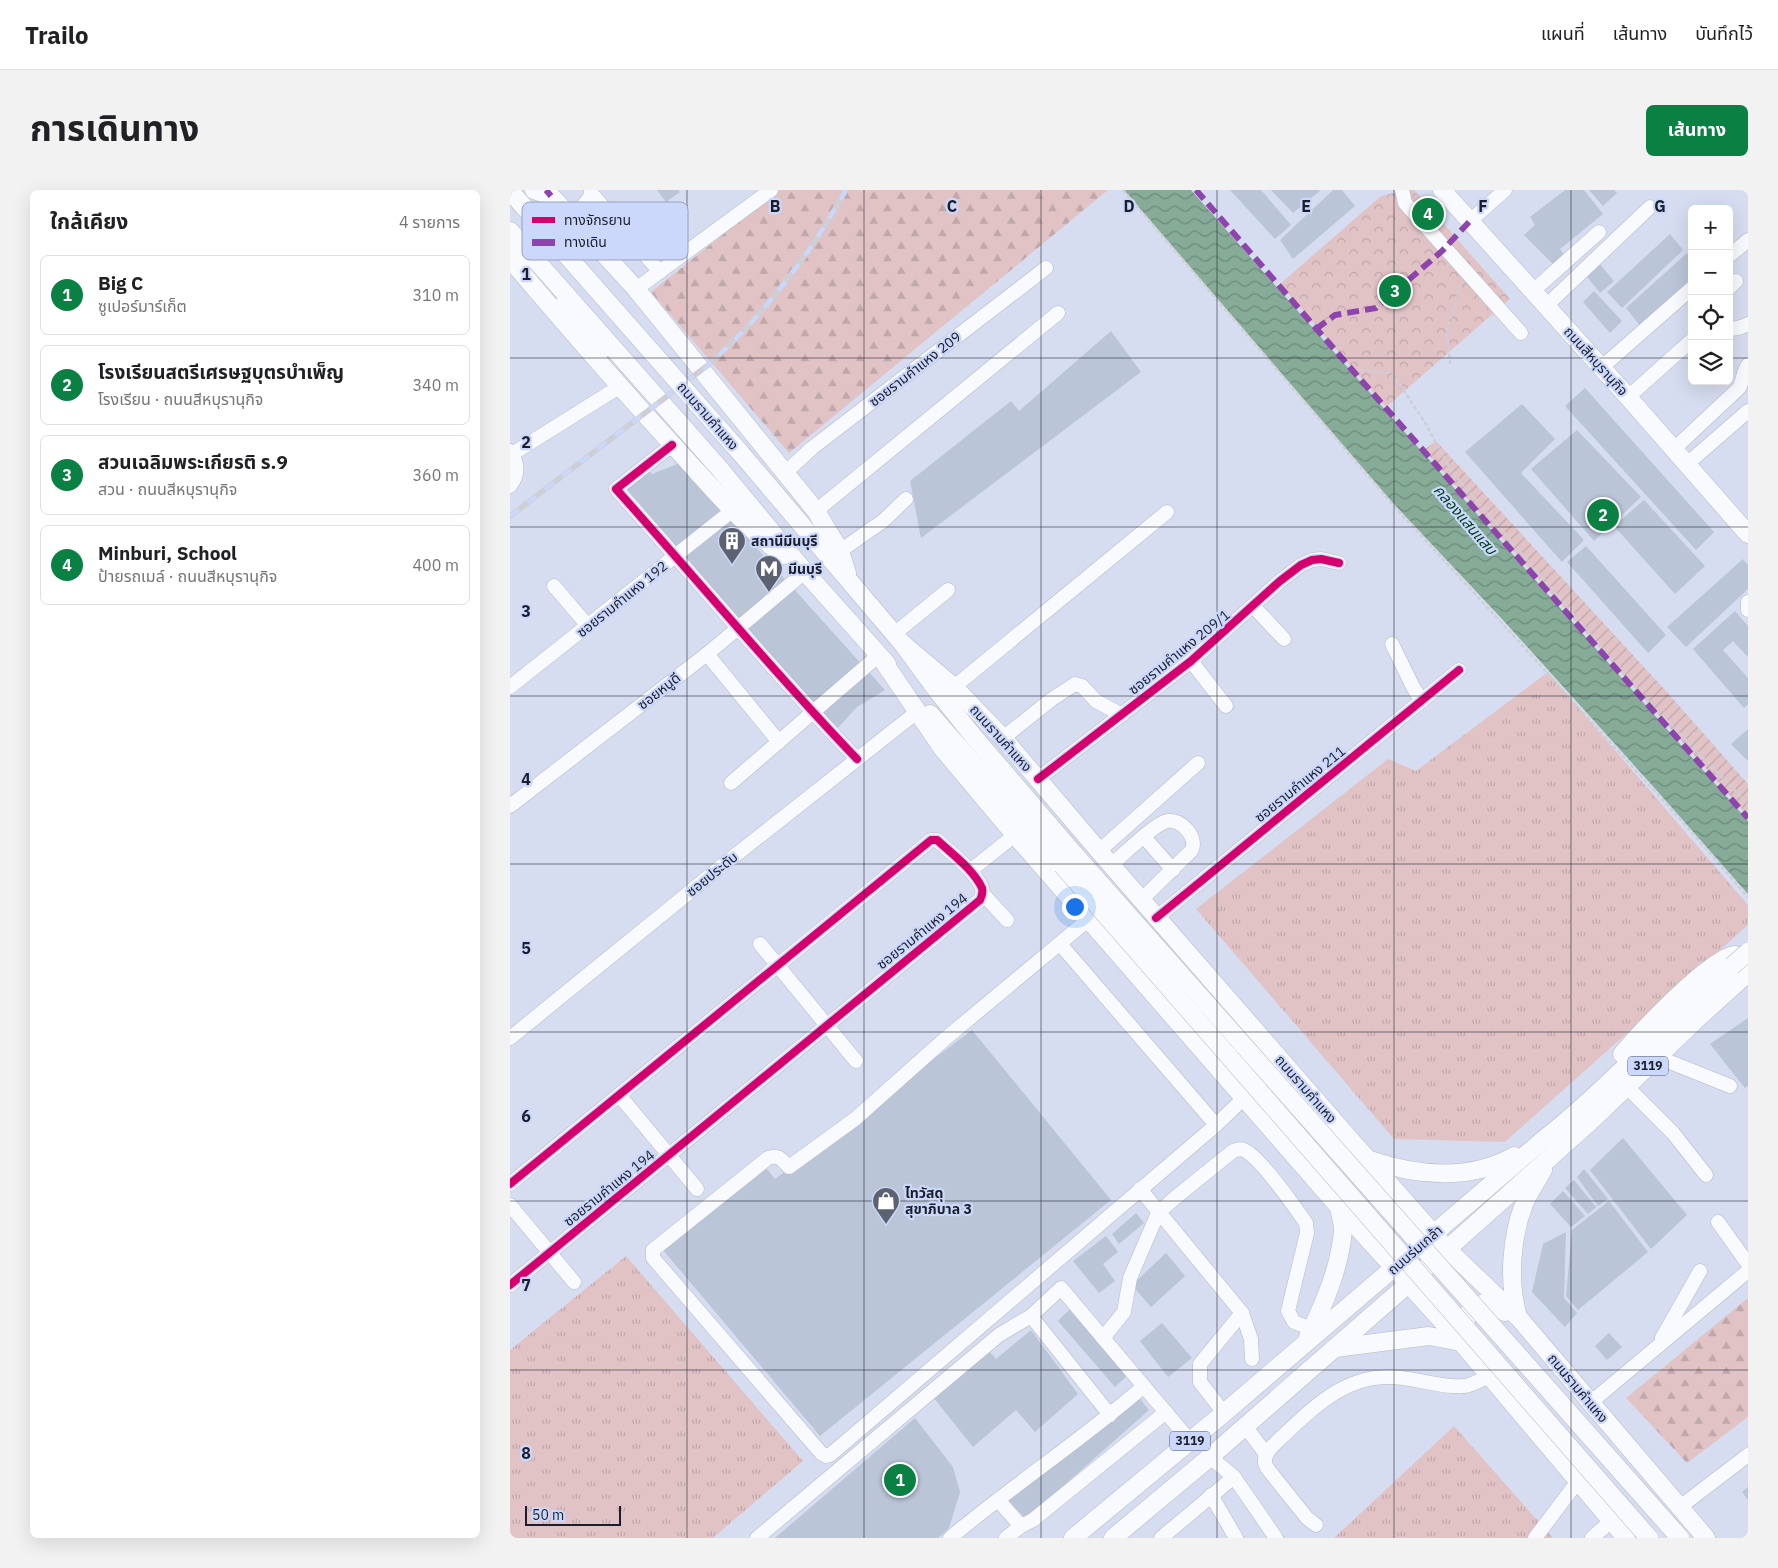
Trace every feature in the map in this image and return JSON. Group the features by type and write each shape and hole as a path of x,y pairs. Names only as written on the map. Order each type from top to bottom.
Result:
{"main road":[{"path":"510,202 515,197 530,190"},
{"path":"534,190 551,196 556,202"},
{"name":"ถนนสีหบุรานุกิจ","path":"1442,190 1602,367 1748,534"},
{"name":"ถนนรามคำแหง","path":"510,191 522,205"},
{"name":"ถนนรามคำแหง","path":"510,231 522,244"},
{"path":"510,259 619,387 733,510 763,541 805,572"},
{"name":"ถนนรามคำแหง","path":"536,260 719,468 805,572 879,655 1069,860 1680,1538"},
{"name":"ถนนรามคำแหง","path":"571,260 738,450 850,582 898,639 1069,860 1648,1538"},
{"path":"610,260 636,289 816,511 840,551 850,582"},
{"name":"ถนนรามคำแหง","path":"898,639 954,687 1003,738 1156,918 1367,1159 1447,1249 1535,1337 1706,1538"},
{"name":"ถนนรามคำแหง","path":"879,655 942,748 1015,835 1339,1207 1461,1342 1626,1538"},
{"name":"ถนนร่มเกล้า","path":"1073,1538 1224,1413 1309,1336 1394,1269 1434,1234 1548,1147 1590,1112 1680,1012 1743,976 1748,952"},
{"path":"1590,1112 1608,1070 1668,1006 1708,969 1732,955 1748,957"},
{"path":"1590,1112 1632,1092 1655,1076 1696,1034 1743,976"},
{"path":"1312,1176 1354,1204 1367,1209 1375,1209 1382,1206 1385,1199 1384,1190 1354,1144"},
{"path":"1367,1159 1414,1172 1456,1173 1480,1170 1548,1147"},
{"path":"1518,1318 1513,1300 1512,1267 1519,1222 1524,1204 1548,1147"},
{"name":"ถนนร่มเกล้า","path":"1113,1538 1210,1457 1447,1249 1548,1147"},
{"path":"1309,1336 1323,1305 1336,1265 1343,1229 1339,1207"},
{"path":"1486,1371 1467,1331 1465,1321 1469,1312 1476,1304 1489,1302 1497,1306 1535,1337"},
{"path":"1335,1348 1430,1336 1461,1342"}],"street":[{"path":"688,251 771,190"},
{"path":"1402,190 1405,203 1521,334"},
{"path":"1470,221 1505,190"},
{"path":"591,192 600,202"},
{"path":"1546,306 1650,207"},
{"path":"1533,291 1599,232"},
{"path":"1733,253 1748,240"},
{"path":"510,248 575,321 646,384"},
{"path":"650,260 660,272"},
{"path":"636,289 676,260"},
{"name":"ซอยรามคำแหง 209","path":"785,473 812,448 1046,268"},
{"path":"1602,367 1688,292"},
{"path":"816,511 1058,313"},
{"path":"1733,329 1741,328 1748,324"},
{"path":"1628,397 1688,344"},
{"path":"1674,449 1739,388 1748,364"},
{"path":"510,486 516,475 517,466 511,453 619,387"},
{"path":"1687,464 1748,411"},
{"path":"672,444 616,489 812,713 857,759"},
{"path":"840,551 883,521 906,499"},
{"name":"ซอยรามคำแหง 192","path":"510,687 733,510"},
{"path":"954,687 1167,512"},
{"name":"ซอยรามคำแหง 209/1","path":"1038,779 1191,660 1280,581 1301,565 1312,560 1321,559 1339,564"},
{"name":"ซอยหนูดี","path":"510,806 707,654 805,572"},
{"path":"554,586 588,626"},
{"path":"898,639 948,590"},
{"path":"1748,602 1748,610"},
{"path":"1253,606 1284,639"},
{"path":"1392,644 1421,700"},
{"path":"707,654 779,742"},
{"path":"731,783 879,655"},
{"path":"1191,660 1226,706"},
{"name":"ซอยรามคำแหง 211","path":"1156,918 1459,670"},
{"path":"1003,738 1052,699 1075,684 1082,686 1096,701 1122,714"},
{"name":"ซอยประดับ","path":"510,1038 723,865 917,712"},
{"path":"1099,851 1198,763"},
{"path":"1111,865 1161,823 1167,821 1180,824 1192,835 1194,848 1141,900"},
{"name":"ซอยรามคำแหง 194","path":"970,871 1015,835"},
{"path":"1144,837 1173,870"},
{"name":"ซอยรามคำแหง 194","path":"510,1184 931,840 937,840 970,871 982,888 983,894 980,900 510,1285"},
{"path":"983,894 1007,920"},
{"path":"1089,919 946,1038 854,1119 789,1167 779,1157 768,1158 653,1250 653,1258 821,1453 826,1456 830,1455 1216,1125 1244,1098"},
{"path":"760,944 856,1061"},
{"path":"1060,944 1216,1125"},
{"path":"1670,1062 1730,1086"},
{"path":"1632,1092 1673,1133 1706,1175"},
{"path":"619,1095 697,1189"},
{"path":"1104,1338 1124,1312 1130,1278 1158,1213 1233,1151 1239,1149 1245,1151 1260,1164 1306,1223 1307,1233 1288,1311 1294,1322 1309,1336"},
{"path":"1140,1190 1242,1313 1251,1339 1252,1359"},
{"path":"510,1205 574,1282"},
{"path":"1718,1222 1748,1264"},
{"path":"1658,1345 1700,1271"},
{"path":"1590,1403 1748,1271"},
{"path":"757,1538 999,1335 1031,1316 1061,1288 1190,1441"},
{"path":"1224,1413 1200,1382 1200,1364 1242,1313"},
{"path":"1031,1316 1110,1415"},
{"path":"1266,1454 1324,1398 1360,1381 1379,1377 1392,1377 1437,1385 1463,1386 1468,1385 1486,1371"},
{"path":"950,1538 1110,1415 1144,1386"},
{"path":"1006,1538 1032,1520 1166,1412"},
{"path":"1245,1426 1266,1454 1266,1466 1271,1473 1307,1518 1316,1525"},
{"path":"1680,1507 1748,1455"},
{"path":"1210,1457 1234,1477 1276,1538"},
{"path":"1161,1538 1234,1477"},
{"path":"1535,1538 1578,1481"},
{"path":"1211,1495 1236,1538"},
{"path":"998,1500 1021,1526"},
{"path":"1592,1538 1612,1521"}],"path":[{"path":"1123,190 1393,506 1689,829 1748,897"},
{"path":"1450,364 1447,331 1465,269"},
{"path":"1354,372 1360,370 1392,373 1424,421 1452,472 1643,696 1748,804"}],"green space":[{"path":"779,190 1108,190 789,453 651,292"},
{"path":"1414,190 1510,299 1386,407 1280,284 1381,196"},
{"path":"1436,441 1666,691 1748,784 1748,816 1424,450"},
{"path":"1548,672 1748,905 1748,925 1505,1142 1394,1139 1196,909 1388,759 1416,771"},
{"path":"626,1256 803,1461 713,1538 510,1538 510,1350"},
{"path":"1748,1298 1748,1417 1687,1463 1626,1398"},
{"path":"1454,1426 1553,1538 1334,1538"}],"water":[{"name":"คลองแสนแสบ","path":"1124,190 1191,190 1748,821 1748,894 1502,619 1393,503"}],"building":[{"path":"657,190 678,190 680,192 666,202"},
{"path":"1230,190 1261,190 1291,225 1275,239"},
{"path":"1271,190 1321,190 1293,213"},
{"path":"1333,190 1342,190 1355,206 1293,259 1280,240"},
{"path":"1565,190 1584,190 1603,214 1560,249 1565,256 1554,265 1524,235 1535,225 1530,217"},
{"path":"1589,190 1614,190 1617,193 1603,206"},
{"path":"1670,234 1683,250 1622,308 1607,292"},
{"path":"1687,253 1688,286 1641,327 1626,308"},
{"path":"1598,262 1614,281 1600,293 1584,273"},
{"path":"1594,291 1622,321 1610,333 1583,302"},
{"path":"1111,331 1141,372 921,538 910,481 1011,401 1019,411"},
{"path":"1585,388 1714,532 1696,550 1565,406"},
{"path":"1522,404 1555,439 1521,473 1584,540 1562,562 1465,452"},
{"path":"1577,430 1641,497 1594,541 1531,469"},
{"name":"สถานีมีนบุรี","path":"680,463 885,690 857,707 835,731 626,488 648,469 652,474"},
{"path":"1644,500 1705,566 1675,594 1614,526"},
{"path":"1586,546 1666,635 1648,653 1567,562"},
{"path":"1743,559 1748,565 1748,589 1686,647 1667,627"},
{"path":"1735,611 1748,626 1748,657 1733,641 1723,650 1748,678 1748,704 1744,708 1693,649"},
{"path":"1748,729 1748,761 1731,744"},
{"path":"1748,1018 1748,1086 1745,1088 1710,1044"},
{"name":"ไทวัสดุ สุขาภิบาล 3","path":"972,1030 1111,1200 820,1436 663,1250 763,1164 775,1179"},
{"path":"1623,1138 1687,1215 1651,1249 1590,1170"},
{"path":"1584,1169 1608,1199 1598,1206 1577,1177"},
{"path":"1574,1180 1596,1207 1588,1214 1565,1188"},
{"path":"1563,1191 1585,1216 1571,1227 1550,1204"},
{"path":"1609,1201 1648,1252 1578,1310 1566,1296 1572,1230"},
{"path":"1136,1213 1144,1223 1119,1244 1112,1234"},
{"path":"1566,1232 1564,1298 1577,1313 1565,1327 1532,1292 1543,1244"},
{"path":"1106,1236 1118,1252 1103,1264 1115,1281 1099,1293 1073,1261"},
{"path":"1166,1253 1185,1276 1151,1307 1132,1285"},
{"path":"1072,1307 1128,1375 1115,1387 1058,1321"},
{"path":"1162,1323 1192,1358 1168,1377 1140,1341"},
{"path":"1031,1330 1078,1394 1035,1432 1016,1410 973,1447 933,1397 988,1350 996,1359"},
{"path":"1609,1333 1622,1347 1607,1360 1595,1346"},
{"path":"1137,1395 1149,1410 1026,1519 1009,1501"},
{"path":"915,1418 953,1467 960,1492 949,1528 938,1538 775,1538"},
{"path":"1748,1487 1748,1500 1742,1492"}],"railway":[{"path":"510,516 708,365 729,346 767,305 801,261 846,190"}],"marked path":[{"path":"546,190 551,196"},
{"path":"1196,190 1748,818"},
{"path":"1316,329 1335,315 1376,308 1442,251 1470,221"}],"cycle path":[{"path":"672,445 616,489 765,659 857,759"},
{"path":"1038,779 1191,661 1280,581 1301,565 1312,560 1321,559 1339,563"},
{"path":"1156,918 1459,670"},
{"path":"510,1184 931,840 937,840 962,862 978,881 982,888 980,900 510,1285"}],"place":[{"name":"Minburi, School","path":"1428,214"},
{"name":"สวนเฉลิมพระเกียรติ ร.9","path":"1395,291"},
{"name":"โรงเรียนสตรีเศรษฐบุตรบำเพ็ญ","path":"1603,515"},
{"name":"สถานีมีนบุรี","path":"732,565"},
{"name":"มีนบุรี","path":"769,593"},
{"name":"ไทวัสดุ สุขาภิบาล 3","path":"886,1225"},
{"name":"Big C","path":"900,1480"}]}
